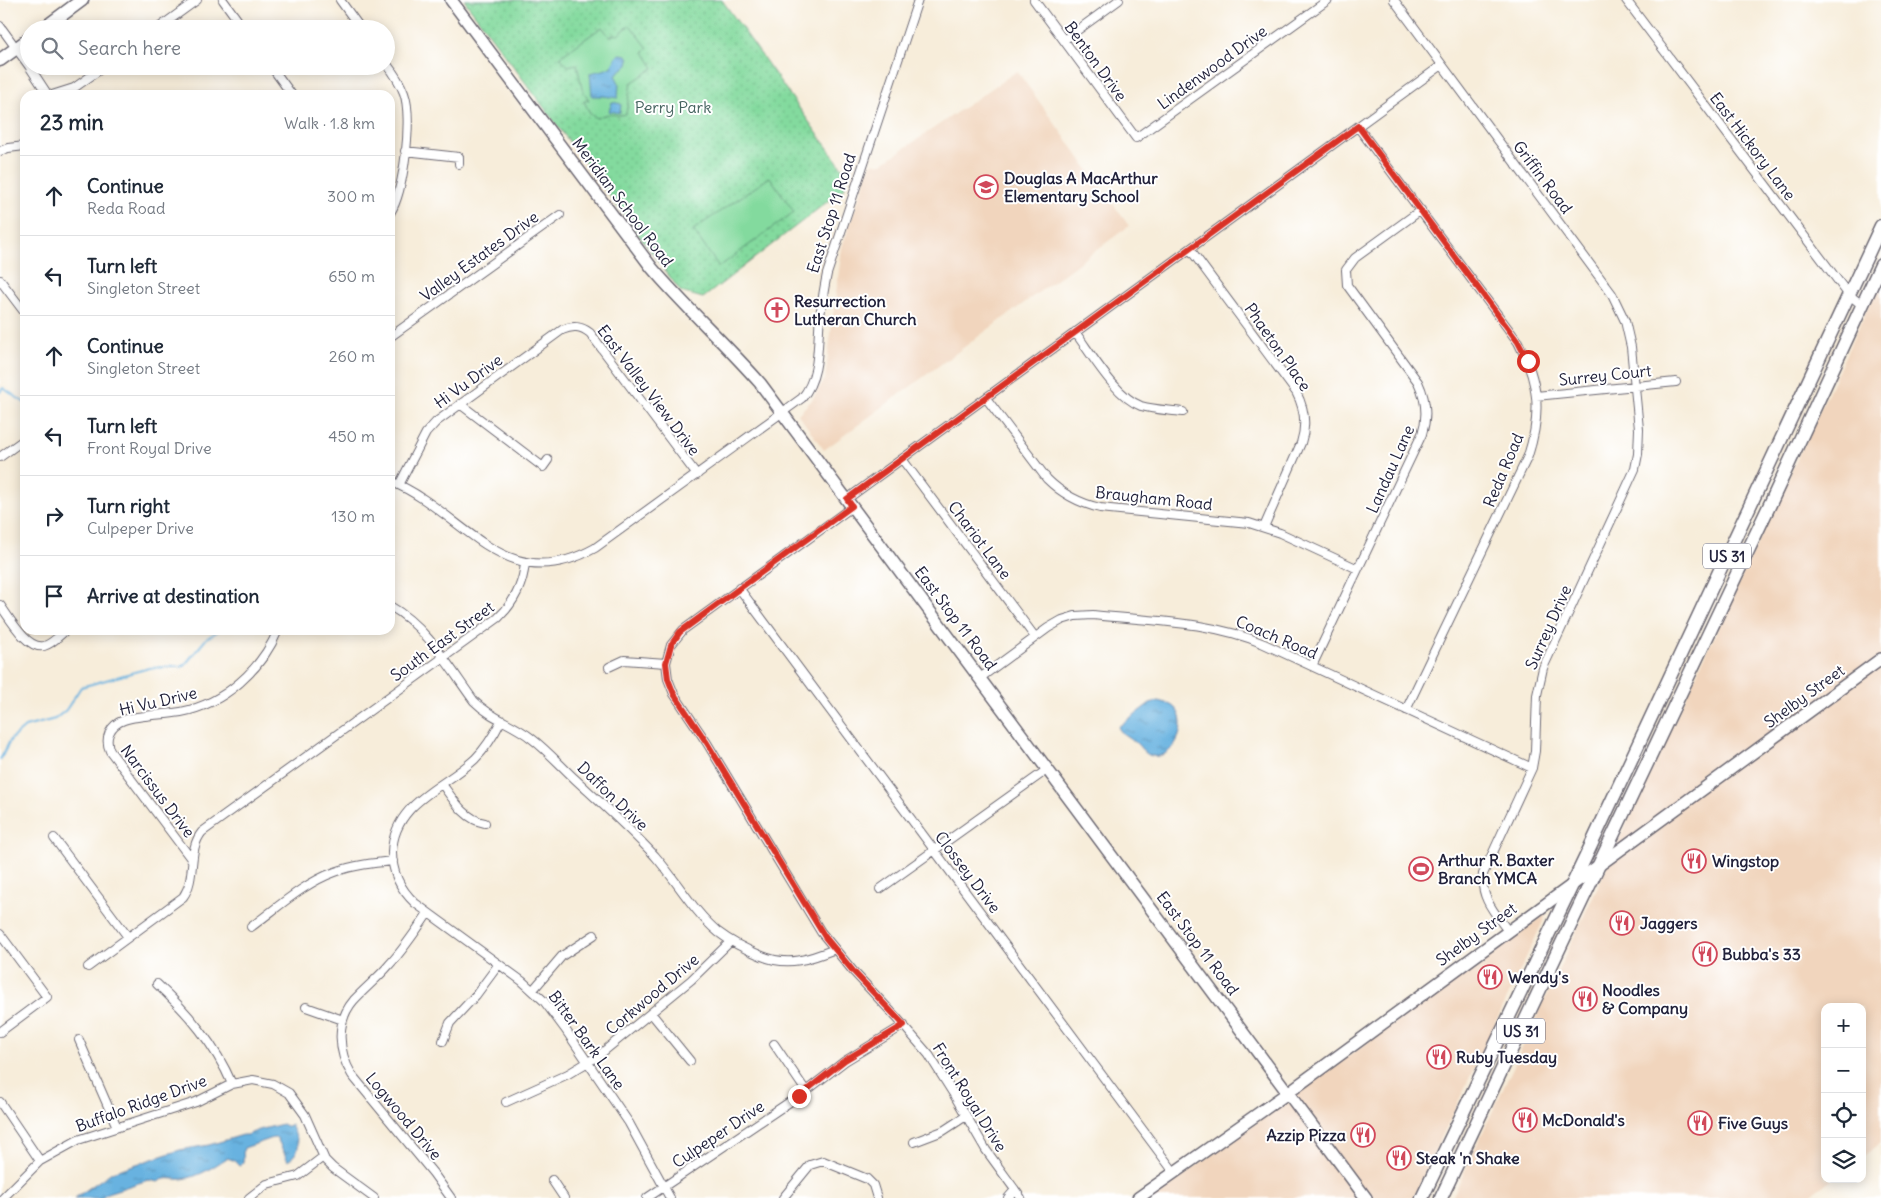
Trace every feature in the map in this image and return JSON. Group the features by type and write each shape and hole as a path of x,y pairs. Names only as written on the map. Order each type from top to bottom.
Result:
{"main road":[{"path":"55,20 82,0"},
{"name":"Meridian School Road","path":"451,0 652,268 741,361 782,413"},
{"path":"0,60 20,45"},
{"name":"US 31","path":"1422,1198 1881,226"},
{"name":"US 31","path":"1441,1198 1881,265"},
{"name":"East Stop 11 Road","path":"782,413 1366,1198"},
{"name":"Shelby Street","path":"1138,1198 1289,1092 1881,659"}],"street":[{"path":"169,20 197,0"},
{"path":"223,0 237,20"},
{"path":"340,0 354,20"},
{"name":"East Stop 11 Road","path":"782,413 804,395 814,376 827,274 918,0"},
{"name":"Benton Drive","path":"1034,0 1136,138"},
{"path":"1064,40 1119,0"},
{"name":"Lindenwood Drive","path":"1136,138 1328,0"},
{"name":"Griffin Road","path":"1394,0 1612,294 1623,316 1628,333 1635,386"},
{"name":"East Hickory Lane","path":"1626,0 1848,294 1862,305"},
{"path":"0,26 20,54"},
{"path":"609,667 624,660 666,663 671,645 680,632 850,503 902,459 1442,65"},
{"path":"35,75 45,90"},
{"path":"68,90 74,88 92,75"},
{"path":"278,75 288,90"},
{"path":"393,75 404,92 408,108 400,190 395,202"},
{"name":"Reda Road","path":"1358,126 1518,342 1530,366 1536,396 1535,426 1528,456 1406,710"},
{"path":"0,151 20,147"},
{"path":"405,151 459,157 459,164"},
{"name":"Landau Lane","path":"1312,666 1422,434 1426,411 1424,396 1418,382 1347,286 1346,270 1352,260 1420,210"},
{"name":"Valley Estates Drive","path":"395,333 560,215"},
{"name":"Phaeton Place","path":"1190,249 1296,392 1304,412 1304,428 1301,443 1264,527"},
{"path":"0,280 20,306"},
{"name":"Hi Vu Drive","path":"399,485 426,433 436,422 562,330 577,326"},
{"name":"East Valley View Drive","path":"577,326 584,328 590,333 697,474"},
{"path":"1075,332 1124,395 1136,404 1149,408 1183,412"},
{"name":"Surrey Court","path":"1536,396 1676,382"},
{"name":"Surrey Drive","path":"1508,931 1488,904 1482,889 1482,880 1486,867 1532,768 1535,751 1537,695 1543,668 1635,469 1640,436 1635,386"},
{"name":"Braugham Road","path":"986,398 1047,479 1056,488 1076,501 1100,508 1230,520 1264,527 1358,569"},
{"path":"460,404 543,467 548,460"},
{"path":"395,483 438,508 497,553 525,563 546,565 561,563 579,557 595,548 782,413"},
{"path":"0,457 20,445"},
{"name":"Chariot Lane","path":"902,459 1035,638"},
{"name":"South East Street","path":"88,966 183,896 188,886 194,844 202,832 507,610 520,589 525,563"},
{"name":"Clossey Drive","path":"739,588 1174,1172"},
{"path":"0,605 20,632"},
{"name":"Daffon Drive","path":"395,609 405,615 421,630 474,701 492,717 530,737 626,827 655,857 700,914 718,932 731,941 763,957 783,962 807,960 835,949"},
{"name":"Coach Road","path":"980,678 1062,620 1076,616 1093,615 1195,625 1239,634 1532,768"},
{"path":"22,635 27,641 37,646 46,645 59,635"},
{"name":"Hi Vu Drive","path":"107,737 114,727 123,720 184,711 206,704 227,692 250,672 268,651 276,635"},
{"name":"Front Royal Drive","path":"666,663 668,679 674,694 707,743 812,919 853,971 904,1025 937,1067 994,1163 1022,1198"},
{"path":"251,927 304,889 326,876 360,865 392,861 394,839 401,820 415,803 476,757 490,741 501,721"},
{"name":"Narcissus Drive","path":"107,737 110,751 192,860"},
{"path":"880,889 1048,769"},
{"path":"442,784 463,811 471,818 485,823"},
{"path":"54,838 128,937"},
{"name":"Bitter Bark Lane","path":"392,861 401,887 415,904 499,964 532,990 552,1011 629,1124 670,1198"},
{"path":"306,1007 343,1020 354,1000 394,959 428,913"},
{"path":"0,934 47,997 0,1032"},
{"path":"532,990 562,956 594,935"},
{"name":"Corkwood Drive","path":"506,1102 588,1063 700,972 731,941"},
{"path":"443,1041 450,1023 476,995 499,964"},
{"path":"157,984 179,1004 221,1058 232,1084"},
{"path":"651,1013 690,1061"},
{"name":"Logwood Drive","path":"343,1020 340,1038 346,1064 354,1077 428,1166 451,1198"},
{"name":"Culpeper Drive","path":"647,1198 806,1091 845,1060 904,1025"},
{"path":"80,1040 117,1126"},
{"path":"774,1044 806,1091"},
{"name":"Buffalo Ridge Drive","path":"3,1198 40,1161 78,1140 196,1102 232,1084 253,1080 268,1082 289,1093 298,1104 323,1158"},
{"path":"0,1102 40,1161"},
{"path":"914,1142 943,1131 966,1116"},
{"path":"249,1198 268,1184 298,1176 323,1158 333,1168 374,1198"},
{"path":"783,1198 809,1167 816,1162 827,1162 867,1179 873,1186 877,1198"},
{"path":"552,1180 564,1198"},
{"path":"1008,1198 1015,1190"}],"shaded area":[{"path":"1017,71 1129,226 824,450 798,414 811,401 825,379 842,247 871,164 883,163"},
{"path":"1881,279 1881,1143 1866,1154 1866,1003 1821,1003 1821,1183 1827,1183 1806,1198 1452,1198"},
{"path":"1547,913 1413,1198 1152,1198"}],"green space":[{"name":"Perry Park","path":"464,0 722,0 842,168 845,188 703,298 681,292"},
{"path":"630,25 648,48 644,52 654,68 631,83 626,114 610,114 597,118 590,114 584,101 589,100 582,89 577,64 568,66 560,57 602,27 610,37 615,34 618,35"},
{"path":"770,177 794,212 719,267 693,230"}],"water":[{"path":"620,54 627,55 629,59 628,65 618,72 616,77 619,83 618,98 592,96 590,73 610,67"},
{"path":"612,102 621,104 620,113 609,111"},
{"path":"1158,701 1169,704 1176,710 1180,717 1181,727 1175,745 1168,752 1161,756 1152,756 1121,732 1118,727 1150,703"},
{"path":"282,1124 288,1127 291,1125 298,1144 296,1152 288,1161 277,1138 273,1138 244,1148 243,1162 239,1166 233,1160 227,1158 206,1171 188,1178 167,1179 158,1182 148,1180 107,1193 101,1198 75,1198 112,1172 180,1150 209,1145"}],"waterway":[{"path":"0,392 3,388 20,400"},
{"path":"0,760 11,739 25,727 55,719 66,710 81,687 149,668 184,666 207,638 212,635"}],"place":[{"name":"Douglas A MacArthur Elementary School","path":"986,187"},
{"name":"Resurrection Lutheran Church","path":"777,310"},
{"name":"Wingstop","path":"1694,861"},
{"name":"Arthur R. Baxter Branch YMCA","path":"1421,869"},
{"name":"Jaggers","path":"1622,923"},
{"name":"Bubba's 33","path":"1705,954"},
{"name":"Wendy's","path":"1490,977"},
{"name":"Noodles & Company","path":"1585,999"},
{"name":"Ruby Tuesday","path":"1439,1057"},
{"name":"McDonald's","path":"1525,1120"},
{"name":"Five Guys","path":"1700,1123"},
{"name":"Azzip Pizza","path":"1363,1135"},
{"name":"Steak 'n Shake","path":"1399,1158"}],"route":[{"path":"799,1096 845,1060 904,1025 853,971 825,937 707,743 674,694 668,679 666,663 671,645 680,632 852,506 847,499 1358,126 1518,342 1528,361"}]}
